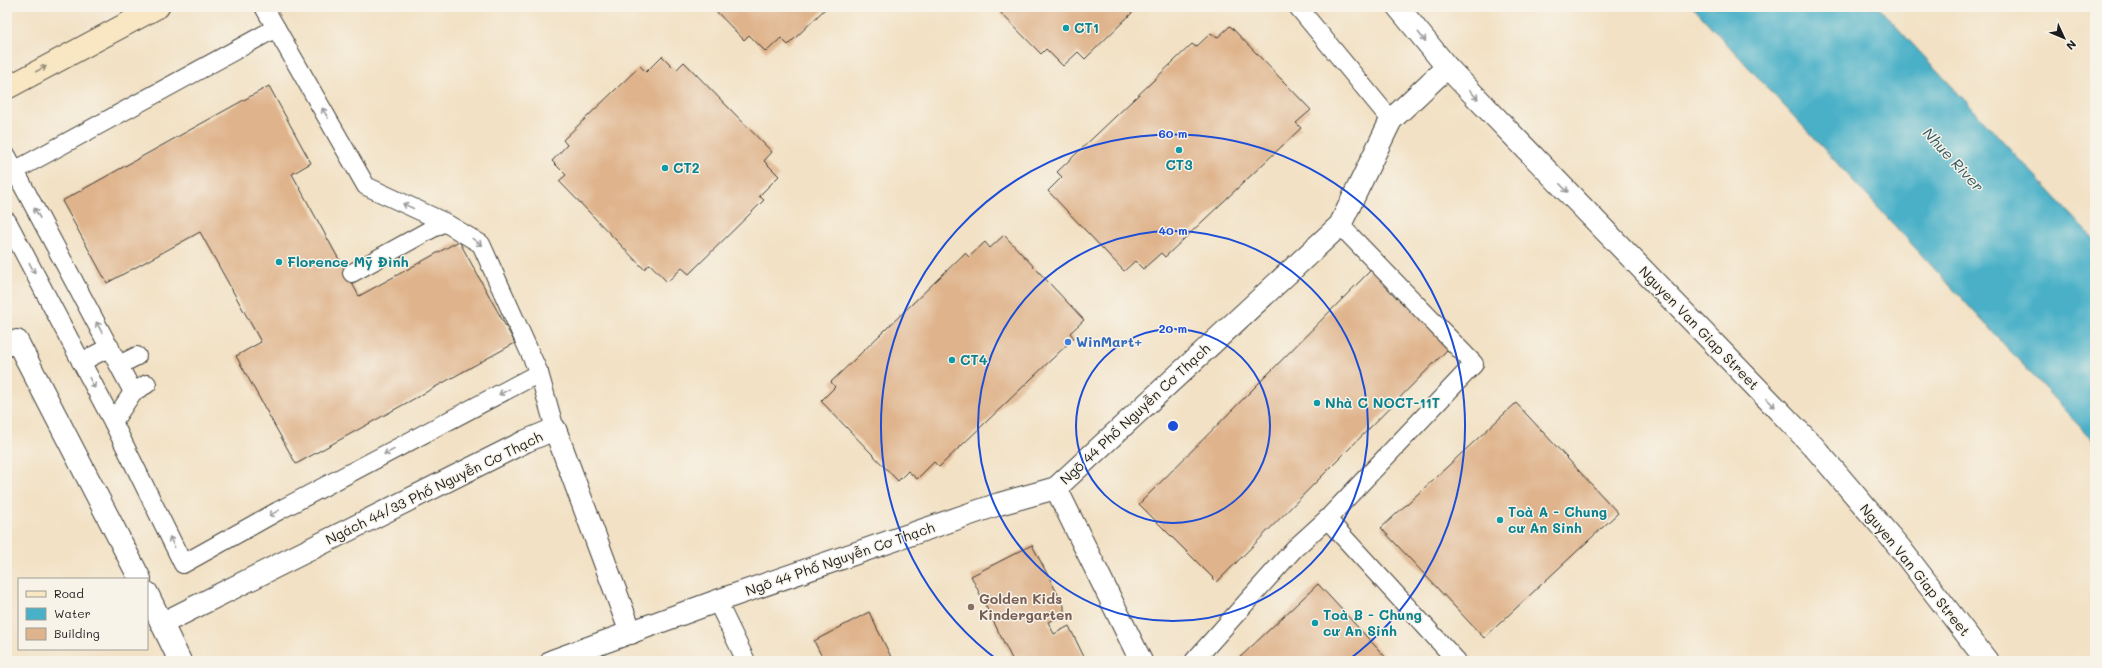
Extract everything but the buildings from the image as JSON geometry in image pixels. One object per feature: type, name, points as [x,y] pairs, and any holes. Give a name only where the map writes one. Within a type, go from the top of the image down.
[{"type":"main road","points":[[7,88],[158,7]]},
{"type":"street","name":"Nguyen Van Giap Street","points":[[1398,7],[1447,67],[1814,447],[1900,548],[1987,661]]},
{"type":"street","name":"Ngõ 44 Phố Nguyễn Cơ Thạch","points":[[552,661],[717,601],[999,504],[1056,488],[1340,225],[1391,120],[1447,67]]},
{"type":"street","points":[[7,345],[17,341],[139,578]]},
{"type":"street","name":"Ngách 44/33 Phố Nguyễn Cơ Thạch","points":[[163,623],[526,441],[555,429],[631,633]]},
{"type":"street","points":[[1056,488],[1141,661]]},
{"type":"street","points":[[148,595],[163,623],[180,661]]},
{"type":"lane","points":[[264,7],[366,186],[444,222],[481,244],[539,373],[555,429]]},
{"type":"lane","points":[[1298,7],[1391,120]]},
{"type":"lane","points":[[113,422],[140,388],[119,365],[10,168],[276,28]]},
{"type":"lane","points":[[7,221],[113,422],[183,564],[278,511],[539,373]]},
{"type":"lane","points":[[352,273],[444,222]]},
{"type":"lane","points":[[1194,661],[1294,549],[1327,519],[1474,364],[1340,225]]},
{"type":"lane","points":[[81,362],[110,347]]},
{"type":"lane","points":[[119,365],[137,356]]},
{"type":"lane","points":[[1327,519],[1457,661]]},
{"type":"lane","points":[[717,601],[746,661]]},
{"type":"water","name":"Nhue River","points":[[1693,7],[1878,7],[2095,240],[2095,443]]},
{"type":"place","name":"CT1","points":[[1066,28]]},
{"type":"place","name":"CT3","points":[[1179,150]]},
{"type":"place","name":"CT2","points":[[665,168]]},
{"type":"place","name":"Florence Mỹ Đình","points":[[279,262]]},
{"type":"place","name":"WinMart+","points":[[1068,342]]},
{"type":"place","name":"CT4","points":[[952,360]]},
{"type":"place","name":"Nhà C NOCT-11T","points":[[1317,403]]},
{"type":"place","name":"Toà A - Chung cư An Sinh","points":[[1500,520]]},
{"type":"place","name":"Golden Kids Kindergarten","points":[[971,607]]},
{"type":"place","name":"Toà B - Chung cư An Sinh","points":[[1315,623]]}]
